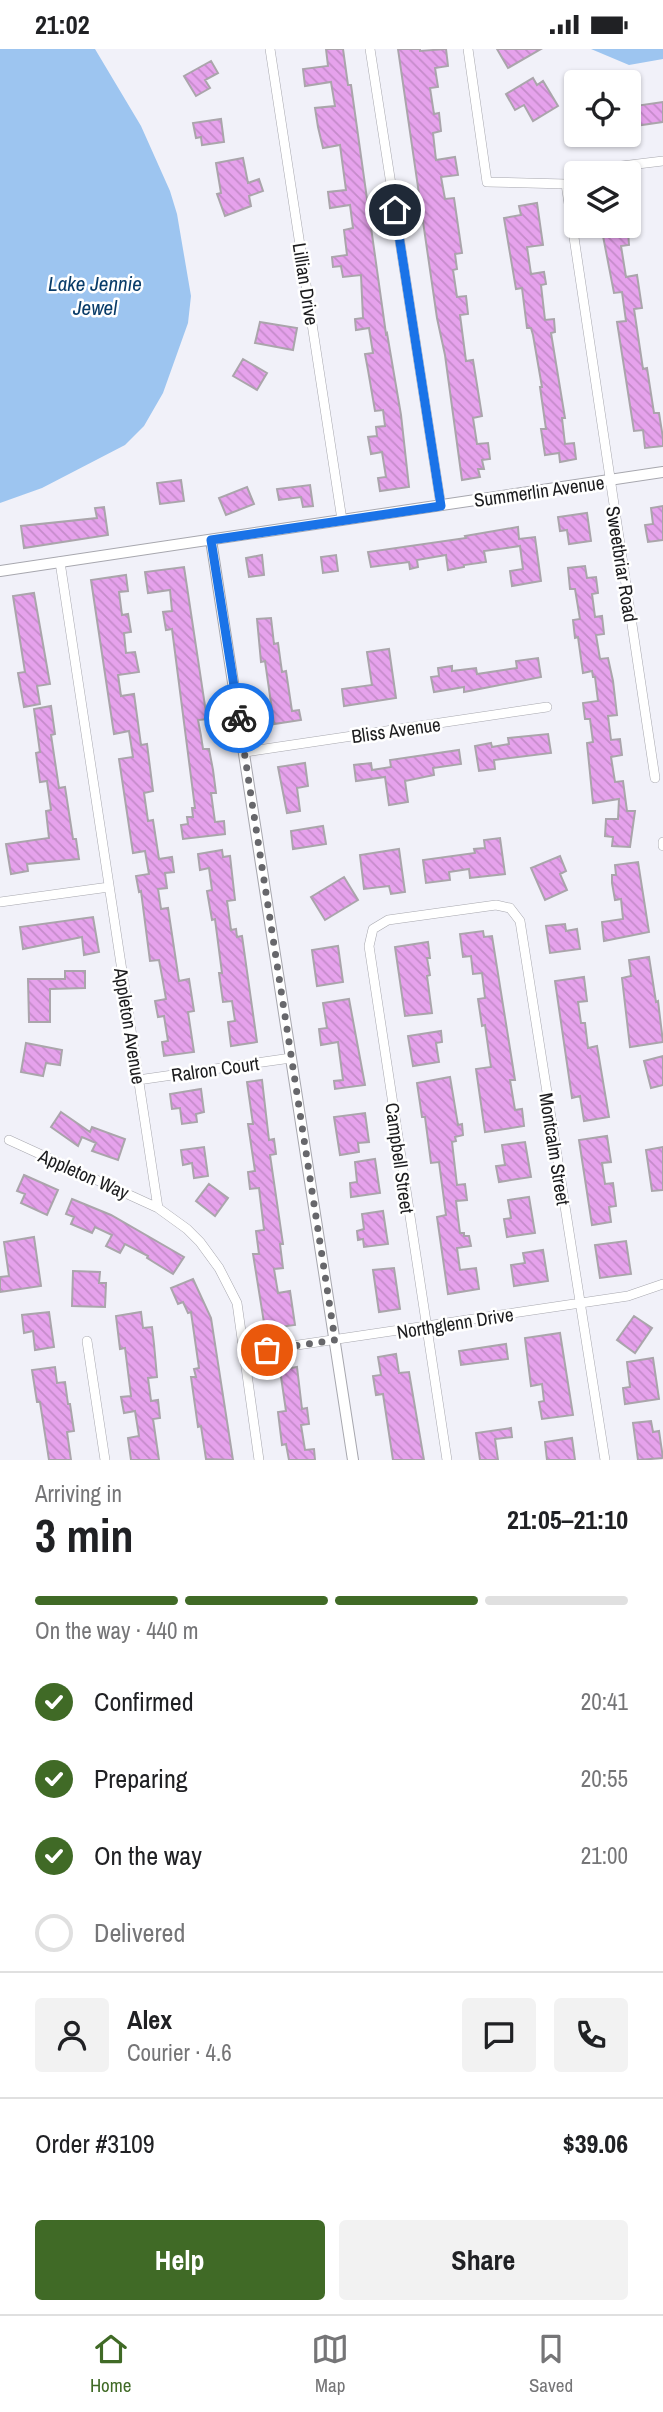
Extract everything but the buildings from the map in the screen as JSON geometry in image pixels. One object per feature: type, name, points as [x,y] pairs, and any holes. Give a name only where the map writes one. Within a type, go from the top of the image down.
[{"type":"street","name":"Lillian Drive","points":[[270,49],[342,520]]},
{"type":"street","points":[[370,49],[441,506]]},
{"type":"street","points":[[468,49],[487,182],[564,184]]},
{"type":"street","points":[[641,164],[663,161]]},
{"type":"street","name":"Sweetbriar Road","points":[[574,238],[655,778]]},
{"type":"street","name":"Summerlin Avenue","points":[[0,571],[663,472]]},
{"type":"street","points":[[211,540],[352,1460]]},
{"type":"street","name":"Appleton Avenue","points":[[60,562],[158,1208]]},
{"type":"street","name":"Bliss Avenue","points":[[244,752],[547,707]]},
{"type":"street","points":[[0,902],[109,887]]},
{"type":"street","name":"Montcalm Street","points":[[443,913],[496,905],[510,908],[520,921],[605,1460]]},
{"type":"street","name":"Campbell Street","points":[[443,913],[388,920],[373,929],[369,946],[447,1460]]},
{"type":"street","name":"Ralron Court","points":[[138,1080],[291,1058]]},
{"type":"street","name":"Appleton Way","points":[[9,1140],[158,1208]]},
{"type":"street","points":[[158,1208],[200,1242],[219,1268],[237,1303],[260,1460]]},
{"type":"street","name":"Northglenn Drive","points":[[244,1353],[628,1297],[663,1284]]},
{"type":"street","points":[[86,1341],[105,1460]]},
{"type":"water","name":"Lake Jennie Jewel","points":[[0,49],[95,49],[141,126],[170,191],[177,214],[191,296],[188,323],[163,393],[144,426],[125,445],[42,488],[0,503]]},
{"type":"water","points":[[591,49],[663,49],[663,59],[629,65]]},
{"type":"way so far","points":[[239,718],[335,1340],[267,1350]]},
{"type":"route","points":[[239,718],[211,540],[441,506],[395,210]]}]
